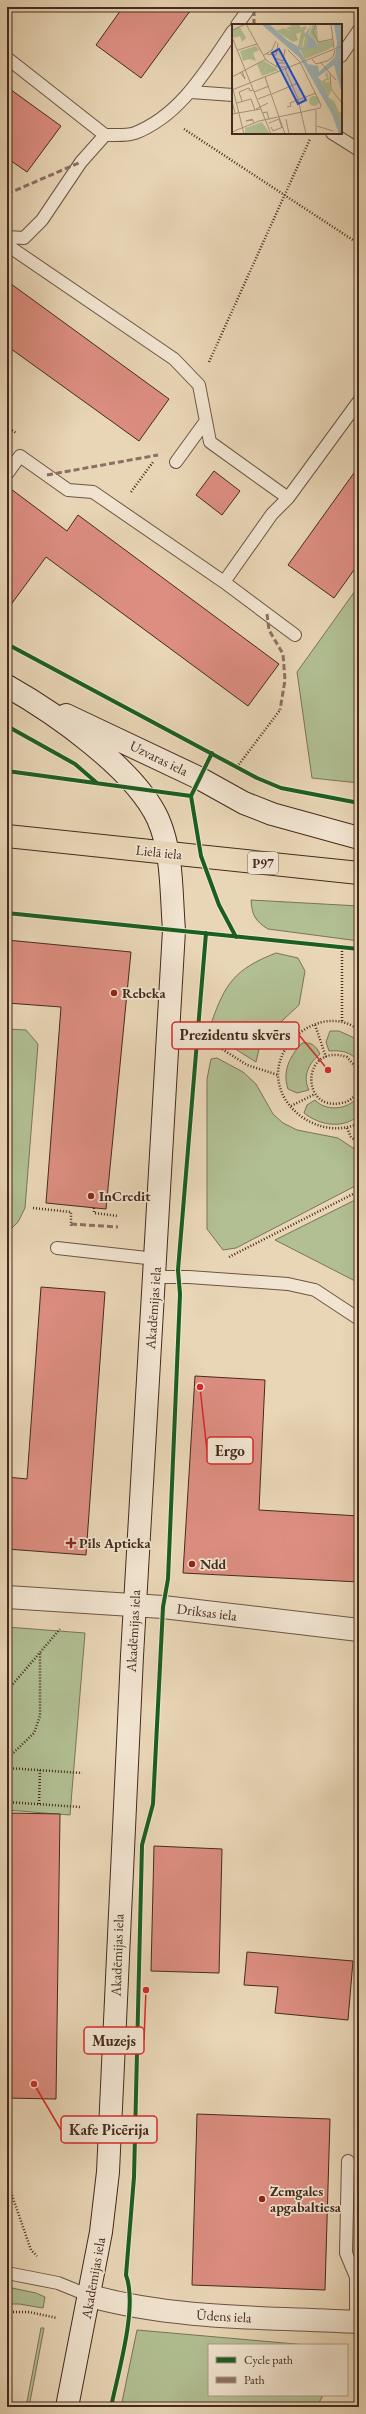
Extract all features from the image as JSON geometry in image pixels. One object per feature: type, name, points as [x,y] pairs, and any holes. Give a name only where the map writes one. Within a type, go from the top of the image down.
[{"type":"main road","name":"Uzvaras iela","points":[[7,686],[28,698],[82,737],[137,788],[158,819],[167,853]]},
{"type":"main road","name":"Uzvaras iela","points":[[28,698],[102,730],[244,803],[272,814],[359,838]]},
{"type":"main road","name":"Lielā iela","points":[[7,836],[359,873]]},
{"type":"main road","name":"Akadēmijas iela","points":[[67,2407],[102,2232],[108,2172],[134,1605],[156,1268],[174,949],[167,853]]},
{"type":"main road","name":"Driksas iela","points":[[7,1597],[134,1605],[359,1630]]},
{"type":"main road","name":"Ūdens iela","points":[[90,2296],[129,2307],[196,2315],[357,2322]]},
{"type":"lane","points":[[238,24],[250,7]]},
{"type":"lane","points":[[342,55],[359,30]]},
{"type":"lane","points":[[7,58],[105,135],[134,134],[166,116],[191,92],[232,32]]},
{"type":"lane","points":[[191,92],[232,95]]},
{"type":"lane","points":[[334,134],[359,150]]},
{"type":"lane","points":[[7,237],[24,238],[42,220],[81,162],[105,135]]},
{"type":"lane","points":[[7,245],[174,359],[198,385],[210,442],[288,498]]},
{"type":"lane","points":[[224,582],[272,514],[288,498],[359,401]]},
{"type":"lane","points":[[176,462],[205,422]]},
{"type":"lane","points":[[7,474],[20,456],[68,490],[93,492],[119,508],[295,634]]},
{"type":"lane","points":[[57,1248],[156,1268],[189,1277],[288,1284],[315,1290],[359,1319]]},
{"type":"lane","points":[[348,2161],[346,2253],[356,2277],[357,2322]]},
{"type":"lane","points":[[7,2273],[58,2283],[90,2296]]},
{"type":"path","points":[[166,116],[359,244]]},
{"type":"path","points":[[198,385],[313,134]]},
{"type":"path","points":[[119,508],[158,455],[176,462]]},
{"type":"path","points":[[237,767],[280,710]]},
{"type":"path","points":[[231,763],[244,770]]},
{"type":"path","points":[[336,946],[348,948]]},
{"type":"path","points":[[342,947],[342,1021]]},
{"type":"path","points":[[359,1029],[342,1021],[319,1022],[298,1033],[284,1050],[278,1075],[282,1092],[290,1106],[308,1122],[326,1129],[347,1128],[359,1123]]},
{"type":"path","points":[[315,1025],[326,1056]]},
{"type":"path","points":[[197,1033],[247,1065],[278,1075]]},
{"type":"path","points":[[359,1071],[347,1057],[339,1054],[326,1056],[317,1062],[312,1069],[311,1078],[315,1094],[321,1100],[336,1104],[351,1099],[359,1088]]},
{"type":"path","points":[[290,1106],[315,1094]]},
{"type":"path","points":[[356,1094],[359,1097]]},
{"type":"path","points":[[347,1128],[351,1137],[359,1143]]},
{"type":"path","points":[[189,1277],[359,1191]]},
{"type":"path","points":[[33,1208],[71,1212],[70,1250]]},
{"type":"path","points":[[94,1208],[94,1213],[118,1216]]},
{"type":"path","points":[[7,1691],[64,1624]]},
{"type":"path","points":[[7,1759],[34,1733],[40,1716],[40,1652]]},
{"type":"path","points":[[7,1768],[82,1773]]},
{"type":"path","points":[[39,1804],[40,1770]]},
{"type":"path","points":[[7,1802],[80,1807]]},
{"type":"path","points":[[7,2181],[32,2250],[42,2260]]},
{"type":"path","points":[[7,2312],[29,2312],[84,2325]]},
{"type":"green space","points":[[355,591],[359,592],[359,783],[312,778],[297,672]]},
{"type":"green space","points":[[251,900],[359,906],[359,941],[268,929],[255,917],[252,910]]},
{"type":"green space","points":[[276,953],[298,958],[305,971],[299,1005],[268,1034],[259,1049],[256,1062],[216,1037],[211,1024],[221,998],[233,979],[251,965]]},
{"type":"green space","points":[[7,1029],[26,1030],[38,1044],[25,1208],[18,1222],[12,1228],[7,1228]]},
{"type":"green space","points":[[330,1031],[339,1031],[359,1040],[359,1062],[346,1052],[329,1051],[326,1042]]},
{"type":"green space","points":[[302,1043],[313,1045],[320,1054],[313,1061],[308,1070],[306,1080],[309,1090],[297,1093],[288,1089],[286,1076],[288,1064]]},
{"type":"green space","points":[[217,1058],[243,1072],[256,1084],[273,1114],[283,1123],[297,1130],[338,1138],[359,1152],[359,1184],[236,1248],[223,1250],[207,1229],[207,1079],[211,1059]]},
{"type":"green space","points":[[315,1100],[324,1106],[335,1108],[346,1106],[355,1100],[359,1104],[359,1115],[346,1123],[324,1123],[304,1113],[307,1105]]},
{"type":"green space","points":[[359,1198],[359,1283],[275,1240]]},
{"type":"green space","points":[[7,1627],[85,1633],[70,1815],[7,1810]]},
{"type":"green space","points":[[7,2287],[36,2293],[45,2297],[43,2308],[19,2304],[7,2304]]},
{"type":"green space","points":[[41,2328],[44,2328],[29,2407],[26,2407]]},
{"type":"green space","points":[[137,2330],[296,2344],[208,2344],[208,2396],[322,2396],[317,2407],[121,2407]]},
{"type":"building","points":[[123,7],[193,7],[141,78],[96,45]]},
{"type":"building","points":[[7,87],[61,126],[27,172],[7,158]]},
{"type":"building","points":[[7,281],[169,399],[139,441],[7,346]]},
{"type":"building","points":[[359,466],[359,563],[334,598],[288,565]]},
{"type":"building","points":[[214,471],[240,491],[222,515],[196,495]]},
{"type":"building","points":[[7,486],[67,531],[78,515],[279,664],[248,706],[46,557],[7,610]]},
{"type":"building","points":[[7,940],[131,952],[106,1209],[46,1203],[61,1007],[7,1003]]},
{"type":"building","points":[[41,1287],[105,1292],[86,1555],[7,1549],[7,1477],[27,1479]]},
{"type":"building","points":[[195,1376],[265,1380],[259,1510],[359,1516],[359,1582],[183,1573]]},
{"type":"building","points":[[7,1813],[60,1814],[56,2099],[7,2098]]},
{"type":"building","points":[[154,1846],[222,1849],[219,1973],[151,1971]]},
{"type":"building","points":[[247,1952],[353,1961],[348,2020],[275,2013],[278,1987],[244,1985]]},
{"type":"building","points":[[197,2114],[330,2119],[325,2290],[192,2285]]},
{"type":"marked path","points":[[254,7],[254,24]]},
{"type":"marked path","points":[[7,194],[81,162]]},
{"type":"marked path","points":[[47,475],[158,455]]},
{"type":"marked path","points":[[267,614],[269,630],[283,654],[285,680],[280,710]]},
{"type":"marked path","points":[[71,1224],[118,1227]]},
{"type":"cycle path","points":[[7,644],[257,778],[281,788],[359,803]]},
{"type":"cycle path","points":[[7,726],[75,764],[97,783]]},
{"type":"cycle path","points":[[212,753],[191,796],[201,856],[219,905],[236,937]]},
{"type":"cycle path","points":[[7,771],[191,796]]},
{"type":"cycle path","points":[[7,913],[359,949]]},
{"type":"cycle path","points":[[111,2407],[126,2340],[130,2304],[126,2275],[134,2177],[142,1845],[153,1804],[163,1607],[168,1579],[180,1294],[178,1270],[206,933]]},
{"type":"place","name":"Rebeka","points":[[114,993]]},
{"type":"place","name":"Prezidentu skvērs","points":[[328,1070]]},
{"type":"place","name":"InCredit","points":[[91,1196]]},
{"type":"place","name":"Ergo","points":[[200,1387]]},
{"type":"place","name":"Pils Aptieka","points":[[71,1543]]},
{"type":"place","name":"Ndd","points":[[192,1564]]},
{"type":"place","name":"Muzejs","points":[[146,1990]]},
{"type":"place","name":"Kafe Picērija","points":[[34,2084]]},
{"type":"place","name":"Zemgales apgabaltiesa","points":[[262,2199]]}]
